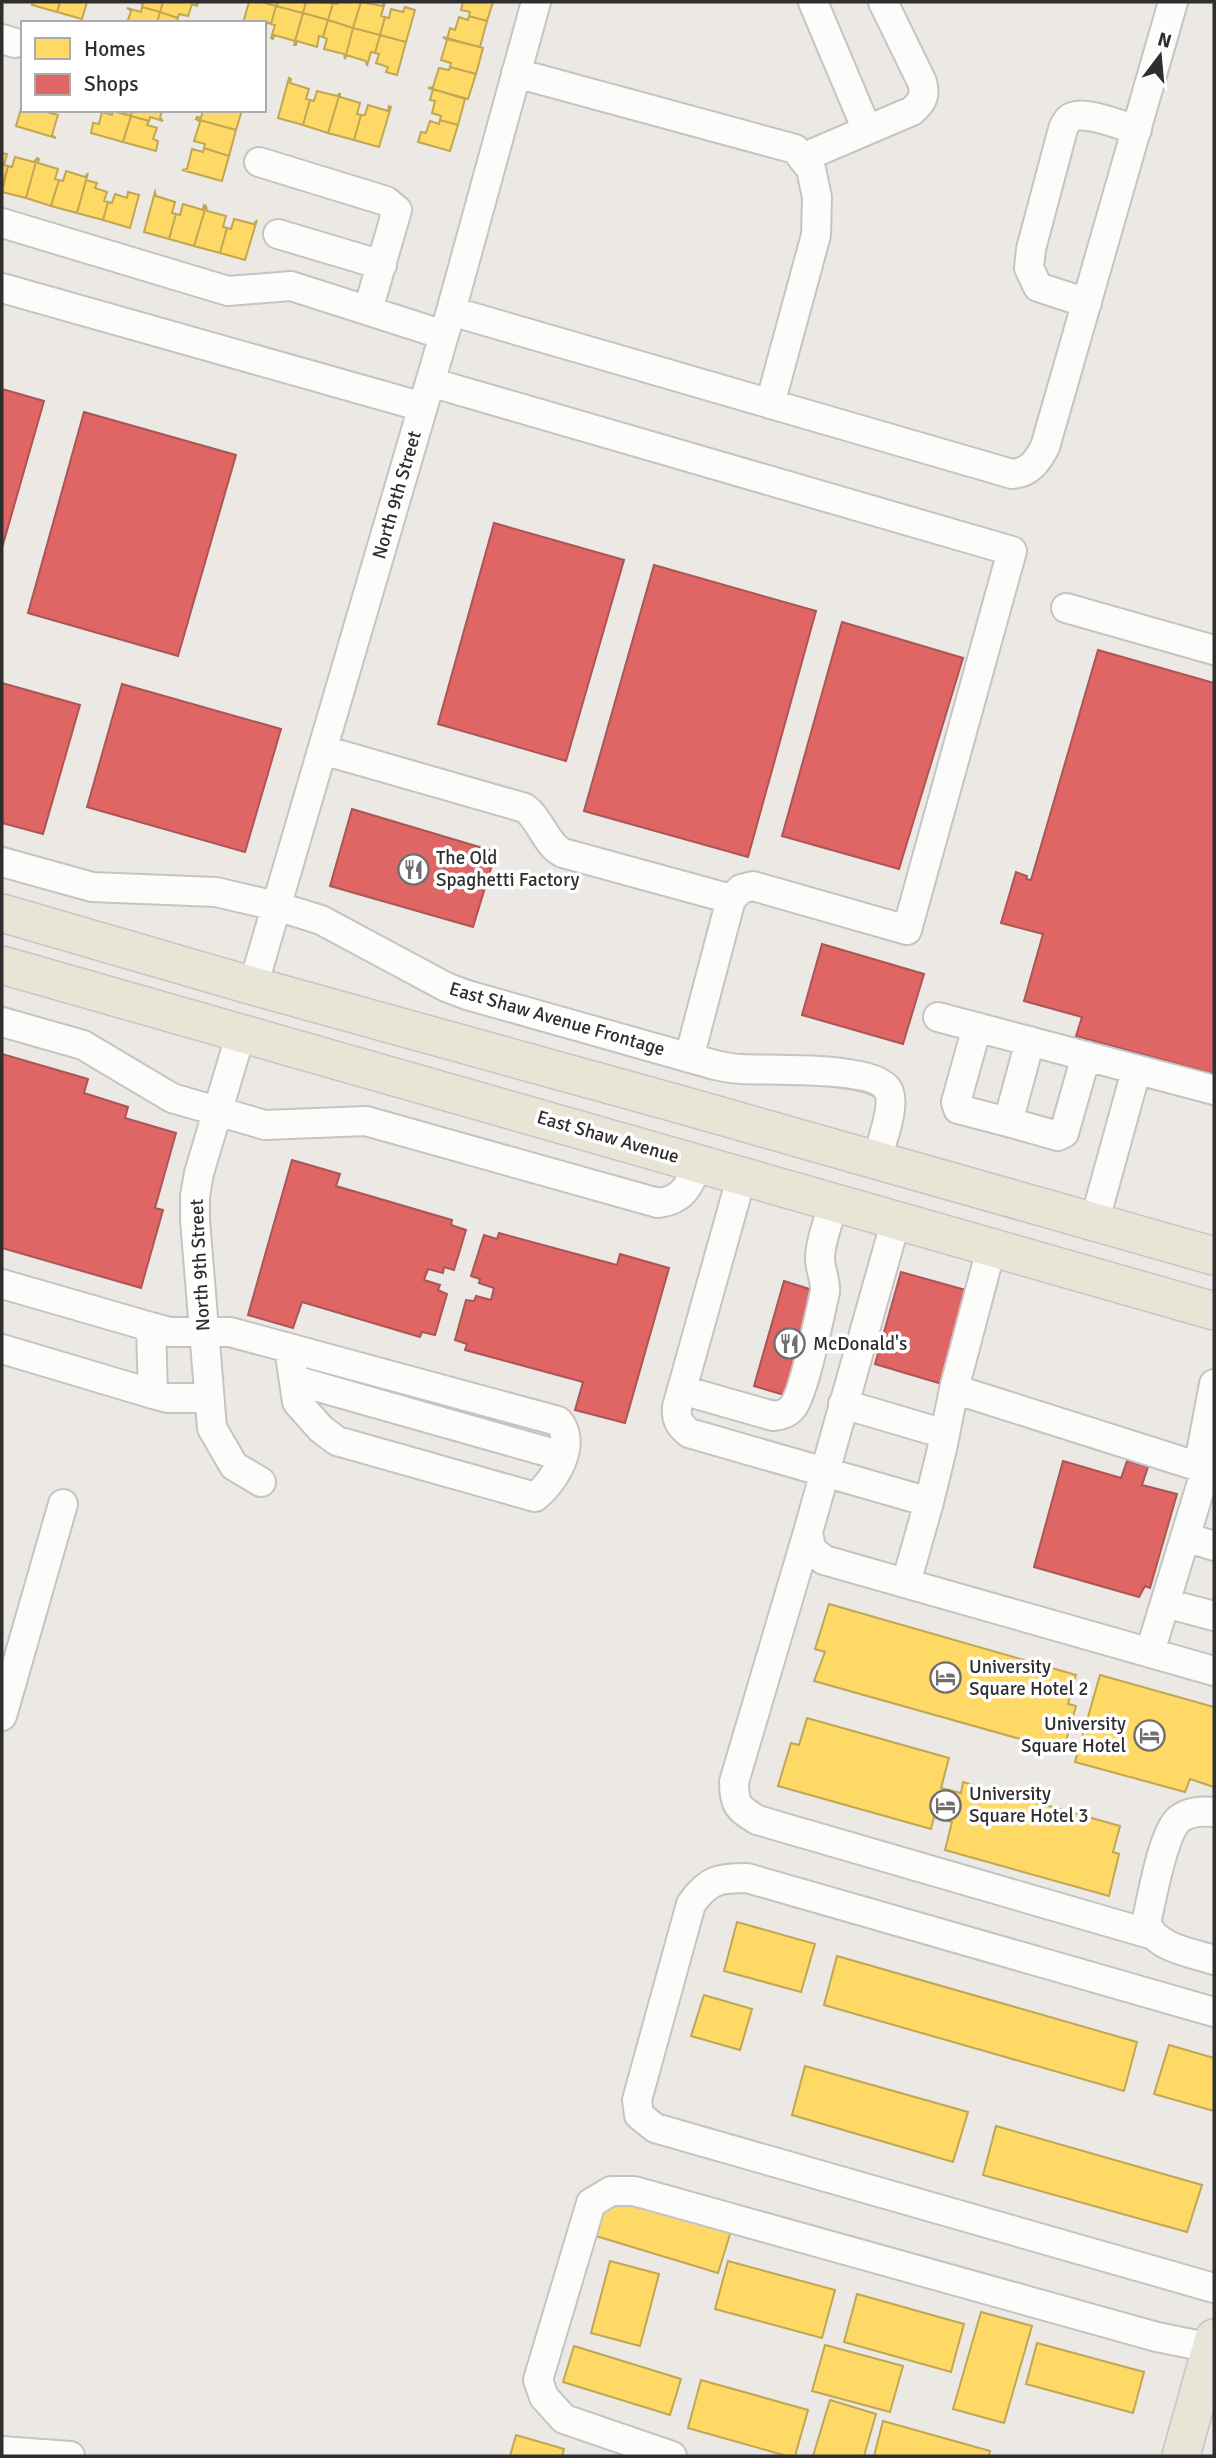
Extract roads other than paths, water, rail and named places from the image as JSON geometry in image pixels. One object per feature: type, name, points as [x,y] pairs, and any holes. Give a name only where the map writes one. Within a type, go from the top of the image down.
[{"type":"main road","points":[[2,913],[1214,1256]]},
{"type":"main road","points":[[2,940],[215,1001],[238,1001],[246,996],[253,986]]},
{"type":"main road","name":"East Shaw Avenue","points":[[2,965],[1214,1311]]},
{"type":"main road","points":[[241,1033],[252,1021],[277,1016],[571,1100],[676,1103]]},
{"type":"main road","points":[[1181,2456],[1213,2343]]},
{"type":"street","name":"North 9th Street","points":[[253,986],[448,323],[536,2]]},
{"type":"street","points":[[813,2],[867,130]]},
{"type":"street","points":[[802,158],[912,111],[921,103],[925,93],[883,2]]},
{"type":"street","points":[[2,223],[228,291],[291,286],[368,310],[448,323],[770,404],[1012,474],[1020,473],[1037,462],[1045,447],[1173,2]]},
{"type":"street","points":[[516,73],[795,149],[811,169],[817,197],[816,235],[770,404]]},
{"type":"street","points":[[1087,303],[1038,287],[1029,268],[1031,250],[1063,128],[1069,119],[1077,114],[1137,130]]},
{"type":"street","points":[[258,162],[386,201],[397,210],[368,310]]},
{"type":"street","points":[[278,234],[382,265]]},
{"type":"street","points":[[2,288],[427,395],[1012,551],[907,930],[753,886],[741,889],[731,899],[689,1058]]},
{"type":"street","points":[[1066,608],[1214,650]]},
{"type":"street","points":[[323,750],[525,808],[536,818],[552,844],[563,853],[731,899]]},
{"type":"street","name":"East Shaw Avenue Frontage","points":[[2,862],[92,887],[216,892],[276,906],[321,920],[446,987],[467,995],[689,1058],[740,1069],[840,1072],[878,1081],[889,1092],[890,1100],[889,1114],[876,1161]]},
{"type":"street","points":[[938,1017],[1214,1090]]},
{"type":"street","points":[[2,1022],[83,1045],[172,1098],[265,1125],[366,1121],[658,1203],[678,1198],[687,1189],[699,1163]]},
{"type":"street","points":[[978,1027],[956,1102],[958,1108],[1058,1136],[1064,1133],[1086,1056]]},
{"type":"street","name":"North 9th Street","points":[[241,1033],[199,1173],[195,1196],[212,1428],[233,1466],[261,1482]]},
{"type":"street","points":[[1008,1122],[1030,1041]]},
{"type":"street","points":[[1094,1223],[1136,1071]]},
{"type":"street","points":[[742,1175],[682,1390],[676,1417],[680,1426],[689,1433],[929,1502]]},
{"type":"street","points":[[682,1390],[773,1416],[783,1415],[794,1406],[825,1292],[825,1279],[819,1262],[820,1252],[834,1203]]},
{"type":"street","points":[[896,1220],[734,1782],[734,1799],[741,1809],[757,1819],[1150,1934],[1164,1944],[1214,1959]]},
{"type":"street","points":[[906,1583],[992,1249]]},
{"type":"street","points":[[2,1284],[170,1332],[230,1332],[289,1348],[558,1421],[565,1429],[567,1444],[553,1478],[535,1497],[337,1441],[321,1429],[297,1402],[289,1348]]},
{"type":"street","points":[[151,1327],[153,1394]]},
{"type":"street","points":[[2,1349],[168,1398],[209,1398]]},
{"type":"street","points":[[294,1380],[562,1457]]},
{"type":"street","points":[[1210,1466],[1200,1458],[1214,1384]]},
{"type":"street","points":[[954,1389],[1210,1466]]},
{"type":"street","points":[[843,1404],[945,1434]]},
{"type":"street","points":[[1150,1652],[1210,1466]]},
{"type":"street","points":[[2,1716],[8,1669],[63,1504]]},
{"type":"street","points":[[808,1532],[811,1549],[824,1560],[1214,1671]]},
{"type":"street","points":[[1185,1537],[1214,1546]]},
{"type":"street","points":[[1165,1603],[1214,1616]]},
{"type":"street","points":[[1150,1934],[1146,1923],[1169,1831],[1180,1818],[1198,1811],[1214,1812]]},
{"type":"street","points":[[1214,2012],[747,1878],[721,1878],[701,1888],[691,1904],[637,2100],[639,2115],[655,2128],[1214,2288]]},
{"type":"street","points":[[672,2456],[564,2418],[544,2397],[538,2380],[591,2203],[611,2191],[634,2191],[1157,2337],[1213,2343]]},
{"type":"street","points":[[2,2451],[71,2456]]},
{"type":"place","name":"The Old Spaghetti Factory","points":[[413,869]]},
{"type":"place","name":"McDonald's","points":[[790,1344]]},
{"type":"place","name":"University Square Hotel 2","points":[[946,1678]]},
{"type":"place","name":"University Square Hotel","points":[[1149,1735]]},
{"type":"place","name":"University Square Hotel 3","points":[[946,1805]]}]
